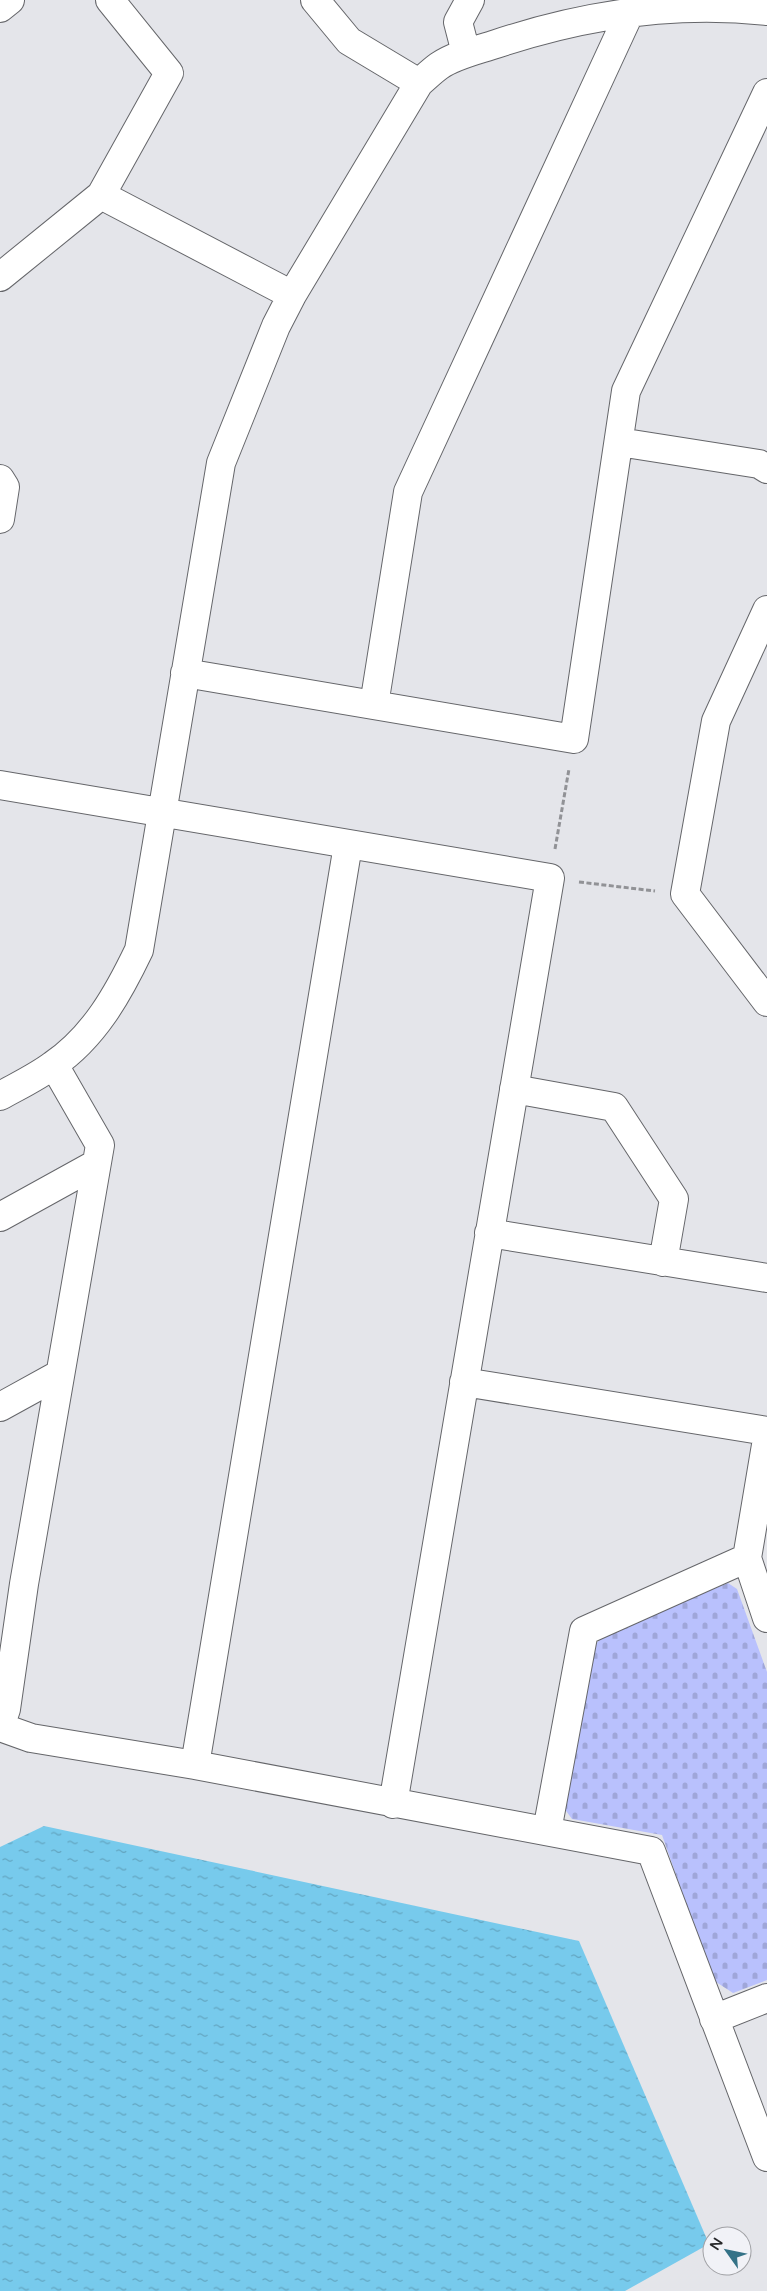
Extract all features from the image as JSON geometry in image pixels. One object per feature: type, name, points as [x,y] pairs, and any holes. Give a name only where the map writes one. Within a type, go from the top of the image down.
[{"type":"street","points":[[0,8],[10,0]]},
{"type":"street","points":[[0,278],[101,195],[169,72],[110,0]]},
{"type":"street","points":[[315,0],[349,41],[419,83]]},
{"type":"street","points":[[466,54],[458,22],[470,0]]},
{"type":"street","points":[[0,1096],[54,1065],[90,1033],[119,993],[139,950],[221,463],[276,326],[292,295],[419,83],[440,65],[466,54],[531,32],[580,20],[672,8],[767,11]]},
{"type":"street","points":[[374,705],[408,492],[630,12]]},
{"type":"street","points":[[185,673],[574,739],[626,390],[767,93]]},
{"type":"street","points":[[101,195],[292,295]]},
{"type":"street","points":[[619,442],[760,464],[767,469]]},
{"type":"street","points":[[0,480],[5,487],[0,519]]},
{"type":"street","points":[[767,610],[716,721],[685,894],[767,1002]]},
{"type":"street","points":[[0,785],[348,846],[550,878],[393,1804]]},
{"type":"street","points":[[194,1766],[348,846]]},
{"type":"street","points":[[54,1065],[100,1145],[24,1584],[6,1709],[0,1727],[31,1738],[194,1766],[651,1851],[767,2157]]},
{"type":"street","points":[[514,1089],[614,1107],[674,1199],[662,1262]]},
{"type":"street","points":[[0,1217],[96,1164]]},
{"type":"street","points":[[489,1234],[767,1278]]},
{"type":"street","points":[[0,1407],[60,1374]]},
{"type":"street","points":[[464,1382],[767,1431]]},
{"type":"street","points":[[767,1439],[747,1558],[767,1618]]},
{"type":"street","points":[[547,1831],[584,1630],[747,1558]]},
{"type":"street","points":[[0,1597],[24,1584]]},
{"type":"street","points":[[714,2018],[767,1998]]},
{"type":"path","points":[[574,739],[550,878],[685,894]]},
{"type":"green space","points":[[728,1583],[737,1589],[767,1672],[767,1980],[733,1993],[713,1980],[662,1835],[572,1819],[564,1808],[590,1650],[605,1634]]},
{"type":"water","points":[[44,1826],[579,1941],[702,2228],[702,2248],[625,2291],[0,2291],[0,1847]]}]
